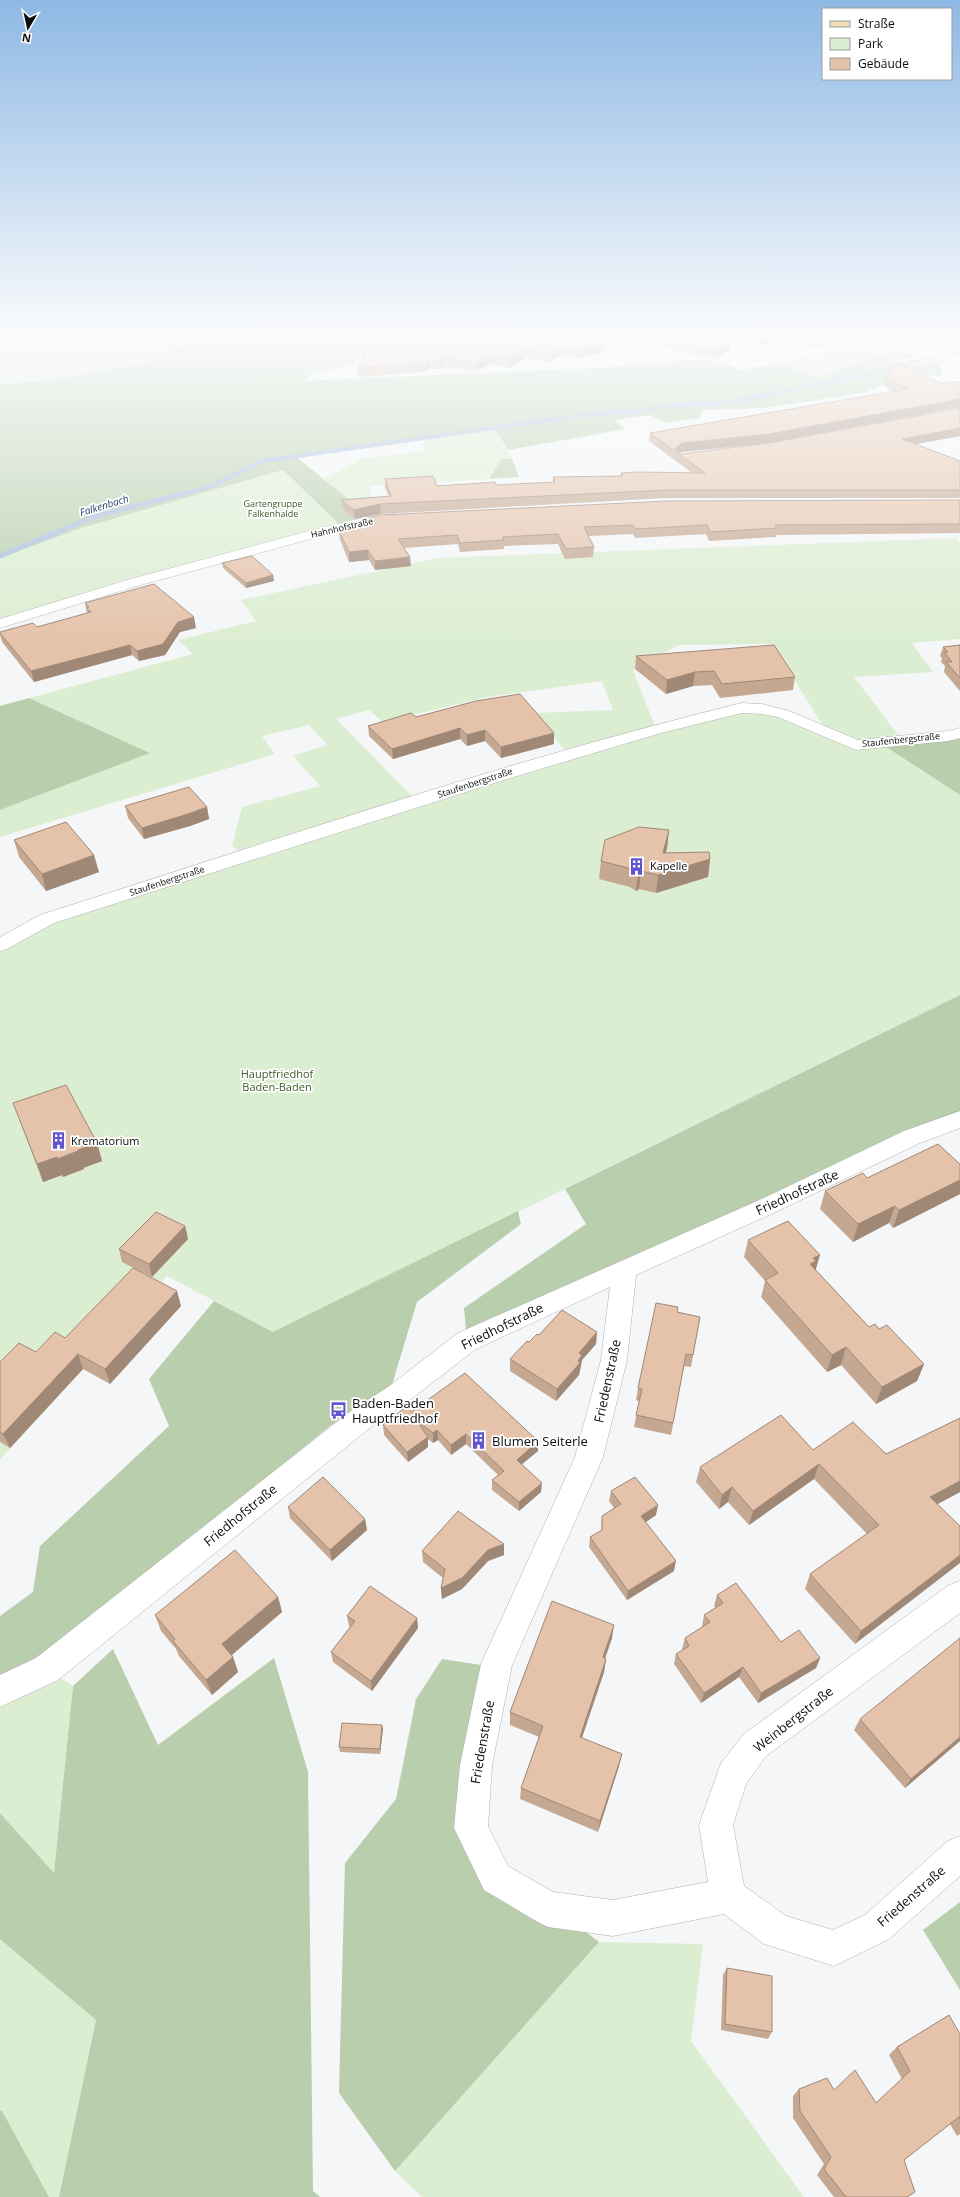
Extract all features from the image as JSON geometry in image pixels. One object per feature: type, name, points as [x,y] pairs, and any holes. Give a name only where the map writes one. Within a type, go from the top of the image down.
[{"type":"street","name":"Hahnhofstraße","points":[[0,624],[80,598],[198,564],[342,527],[381,519],[404,517]]},
{"type":"street","name":"Staufenbergstraße","points":[[0,945],[47,919],[501,774],[656,729],[742,708],[762,709],[783,714],[856,745],[948,736],[960,732]]},
{"type":"street","name":"Friedhofstraße","points":[[0,1691],[47,1669],[361,1419],[397,1395],[467,1341],[624,1269],[772,1204],[912,1137],[960,1119]]},
{"type":"street","name":"Friedenstraße","points":[[624,1269],[614,1360],[589,1457],[497,1664],[476,1765],[471,1828],[496,1878],[548,1909],[613,1918],[728,1896],[777,1931],[834,1948],[877,1926],[960,1853]]},
{"type":"street","name":"Weinbergstraße","points":[[728,1896],[716,1825],[733,1775],[755,1745],[960,1594]]},
{"type":"green space","points":[[0,437],[428,437],[295,456],[352,502],[371,509],[342,527],[283,470],[81,528],[0,558]]},
{"type":"green space","points":[[423,437],[499,437],[512,459],[501,459],[489,479],[370,486],[370,501],[352,502],[324,479],[364,458],[426,451]]},
{"type":"green space","points":[[499,437],[583,437],[508,450]]},
{"type":"green space","points":[[501,459],[512,459],[519,477],[489,479]]},
{"type":"green space","name":"Gartengruppe Falkenhalde","points":[[283,470],[342,527],[0,624],[0,558],[81,528]]},
{"type":"green space","name":"Hauptfriedhof Baden-Baden","points":[[956,538],[960,544],[960,639],[912,643],[933,672],[854,677],[902,740],[880,743],[960,795],[960,995],[273,1332],[167,1276],[0,1460],[0,945],[47,919],[569,755],[533,713],[613,710],[602,681],[488,697],[383,722],[369,710],[336,719],[413,797],[240,851],[232,846],[242,807],[320,786],[293,756],[327,745],[309,725],[262,736],[275,754],[0,837],[0,810],[150,753],[29,698],[193,654],[178,640],[256,621],[241,600],[438,558]],"holes":[[[772,644],[826,731],[762,709],[656,729],[633,670],[679,645]]]},
{"type":"green space","points":[[29,698],[150,753],[0,810],[0,706]]},
{"type":"green space","points":[[960,733],[960,795],[880,743]]},
{"type":"green space","points":[[960,995],[960,1119],[467,1341],[464,1308],[586,1224],[565,1189]]},
{"type":"green space","points":[[518,1211],[521,1224],[417,1302],[391,1388],[330,1426],[36,1667],[0,1682],[0,1616],[33,1592],[40,1546],[169,1426],[149,1379],[214,1301],[273,1332]]},
{"type":"green space","points":[[113,1649],[158,1745],[274,1658],[308,1772],[313,2191],[320,2197],[59,2197],[96,2020],[0,1939],[0,1813],[54,1873],[73,1686]]},
{"type":"green space","points":[[442,1659],[488,1666],[459,1835],[599,1942],[395,2171],[339,2093],[345,1863],[396,1799],[416,1699]]},
{"type":"green space","points":[[47,1669],[73,1686],[54,1873],[0,1813],[0,1691]]},
{"type":"green space","points":[[960,1902],[960,1990],[923,1930]]},
{"type":"green space","points":[[0,1939],[96,2020],[59,2197],[0,2197]]},
{"type":"green space","points":[[599,1942],[703,1944],[691,2041],[804,2197],[422,2197],[395,2171]]},
{"type":"green space","points":[[0,2111],[2,2111],[49,2197],[0,2197]]},
{"type":"building","points":[[655,437],[745,437],[682,443],[674,449],[682,454],[769,443],[804,437],[915,437],[902,439],[960,461],[960,490],[667,490],[380,504],[354,510],[341,500],[391,496],[385,479],[433,476],[437,486],[495,482],[496,485],[555,482],[553,477],[622,476],[621,473],[637,472],[705,473]]},
{"type":"building","points":[[960,500],[960,524],[775,525],[777,528],[710,532],[707,525],[636,529],[633,525],[584,527],[594,547],[566,549],[558,534],[503,537],[504,540],[460,543],[457,535],[398,539],[410,557],[375,561],[368,550],[349,552],[339,531],[346,530],[345,528],[373,525],[365,519],[381,515],[667,501]]},
{"type":"building","points":[[252,556],[273,575],[246,583],[222,563]]},
{"type":"building","points":[[154,584],[194,617],[178,622],[163,644],[137,651],[130,645],[31,671],[0,633],[33,623],[37,627],[91,612],[86,608],[89,607],[85,603]]},
{"type":"building","points":[[774,645],[795,677],[722,684],[714,671],[695,672],[667,680],[636,656]]},
{"type":"building","points":[[960,645],[960,678],[946,662],[952,662],[944,652],[948,652],[943,647]]},
{"type":"building","points":[[520,694],[554,733],[501,747],[485,730],[467,735],[460,728],[392,749],[368,726],[411,713],[416,717],[476,701]]},
{"type":"building","points":[[189,787],[207,807],[142,828],[125,806]]},
{"type":"building","points":[[66,822],[94,855],[42,874],[14,840]]},
{"type":"building","points":[[639,827],[669,830],[663,853],[709,852],[710,859],[658,875],[641,871],[638,874],[632,869],[601,861],[605,840]]},
{"type":"building","name":"Krematorium","points":[[66,1085],[97,1143],[57,1159],[57,1157],[37,1164],[13,1103]]},
{"type":"building","points":[[938,1144],[960,1164],[960,1180],[899,1210],[895,1206],[858,1224],[825,1191],[863,1173],[867,1178]]},
{"type":"building","points":[[156,1212],[185,1226],[149,1264],[119,1249]]},
{"type":"building","points":[[788,1221],[820,1255],[813,1258],[816,1261],[810,1264],[869,1327],[875,1324],[879,1329],[887,1325],[924,1364],[882,1387],[846,1347],[832,1355],[765,1280],[778,1273],[748,1240]]},
{"type":"building","points":[[133,1268],[177,1291],[105,1369],[78,1354],[3,1434],[0,1432],[0,1362],[19,1343],[36,1352],[55,1332],[65,1338]]},
{"type":"building","points":[[656,1303],[678,1307],[677,1312],[700,1317],[693,1355],[686,1354],[673,1423],[636,1415],[642,1389],[638,1388]]},
{"type":"building","points":[[562,1310],[597,1332],[579,1353],[582,1355],[578,1361],[580,1363],[557,1389],[510,1359],[527,1341],[529,1342],[537,1334],[539,1335]]},
{"type":"building","points":[[465,1373],[538,1441],[517,1460],[542,1483],[519,1502],[492,1480],[504,1471],[466,1434],[451,1445],[437,1430],[433,1433],[416,1420],[428,1437],[407,1452],[383,1425],[407,1406],[411,1412]]},
{"type":"building","points":[[781,1415],[813,1450],[853,1422],[886,1454],[960,1418],[960,1481],[930,1497],[960,1526],[960,1555],[861,1631],[810,1574],[879,1525],[819,1464],[753,1511],[732,1487],[722,1495],[700,1467]]},
{"type":"building","points":[[323,1477],[365,1519],[330,1550],[288,1507]]},
{"type":"building","points":[[635,1477],[658,1505],[641,1516],[676,1561],[628,1591],[590,1537],[602,1530],[602,1516],[621,1504],[611,1491]]},
{"type":"building","points":[[458,1511],[504,1544],[488,1550],[462,1578],[441,1588],[445,1569],[422,1551]]},
{"type":"building","points":[[235,1550],[278,1597],[222,1644],[233,1657],[206,1680],[173,1641],[175,1639],[155,1615]]},
{"type":"building","points":[[736,1583],[781,1642],[799,1630],[820,1658],[761,1693],[743,1667],[704,1693],[676,1654],[689,1646],[685,1638],[710,1622],[704,1615],[723,1603],[717,1595]]},
{"type":"building","points":[[370,1586],[417,1618],[371,1681],[331,1652],[355,1621],[347,1616]]},
{"type":"building","points":[[552,1601],[614,1625],[603,1657],[606,1659],[580,1737],[622,1754],[600,1821],[521,1788],[543,1726],[510,1712]]},
{"type":"building","points":[[960,1638],[960,1737],[911,1779],[860,1719]]},
{"type":"building","points":[[342,1723],[382,1725],[380,1749],[339,1747]]},
{"type":"building","points":[[727,1968],[772,1976],[772,2032],[725,2024]]},
{"type":"building","points":[[949,2015],[960,2034],[960,2119],[959,2117],[904,2160],[915,2192],[907,2197],[846,2197],[824,2169],[831,2157],[800,2111],[799,2089],[827,2078],[834,2090],[855,2070],[876,2103],[910,2071],[897,2047]]},
{"type":"waterway","name":"Falkenbach","points":[[186,493],[206,488],[263,461],[434,437]]},
{"type":"waterway","name":"Falkenbach","points":[[0,556],[96,516],[186,493]]},
{"type":"waterway","name":"Falkenbach","points":[[182,494],[186,493]]},
{"type":"place","name":"Kapelle","points":[[637,866]]},
{"type":"place","name":"Krematorium","points":[[58,1141]]},
{"type":"place","name":"Baden-Baden Hauptfriedhof","points":[[339,1410]]},
{"type":"place","name":"Blumen Seiterle","points":[[479,1441]]}]
